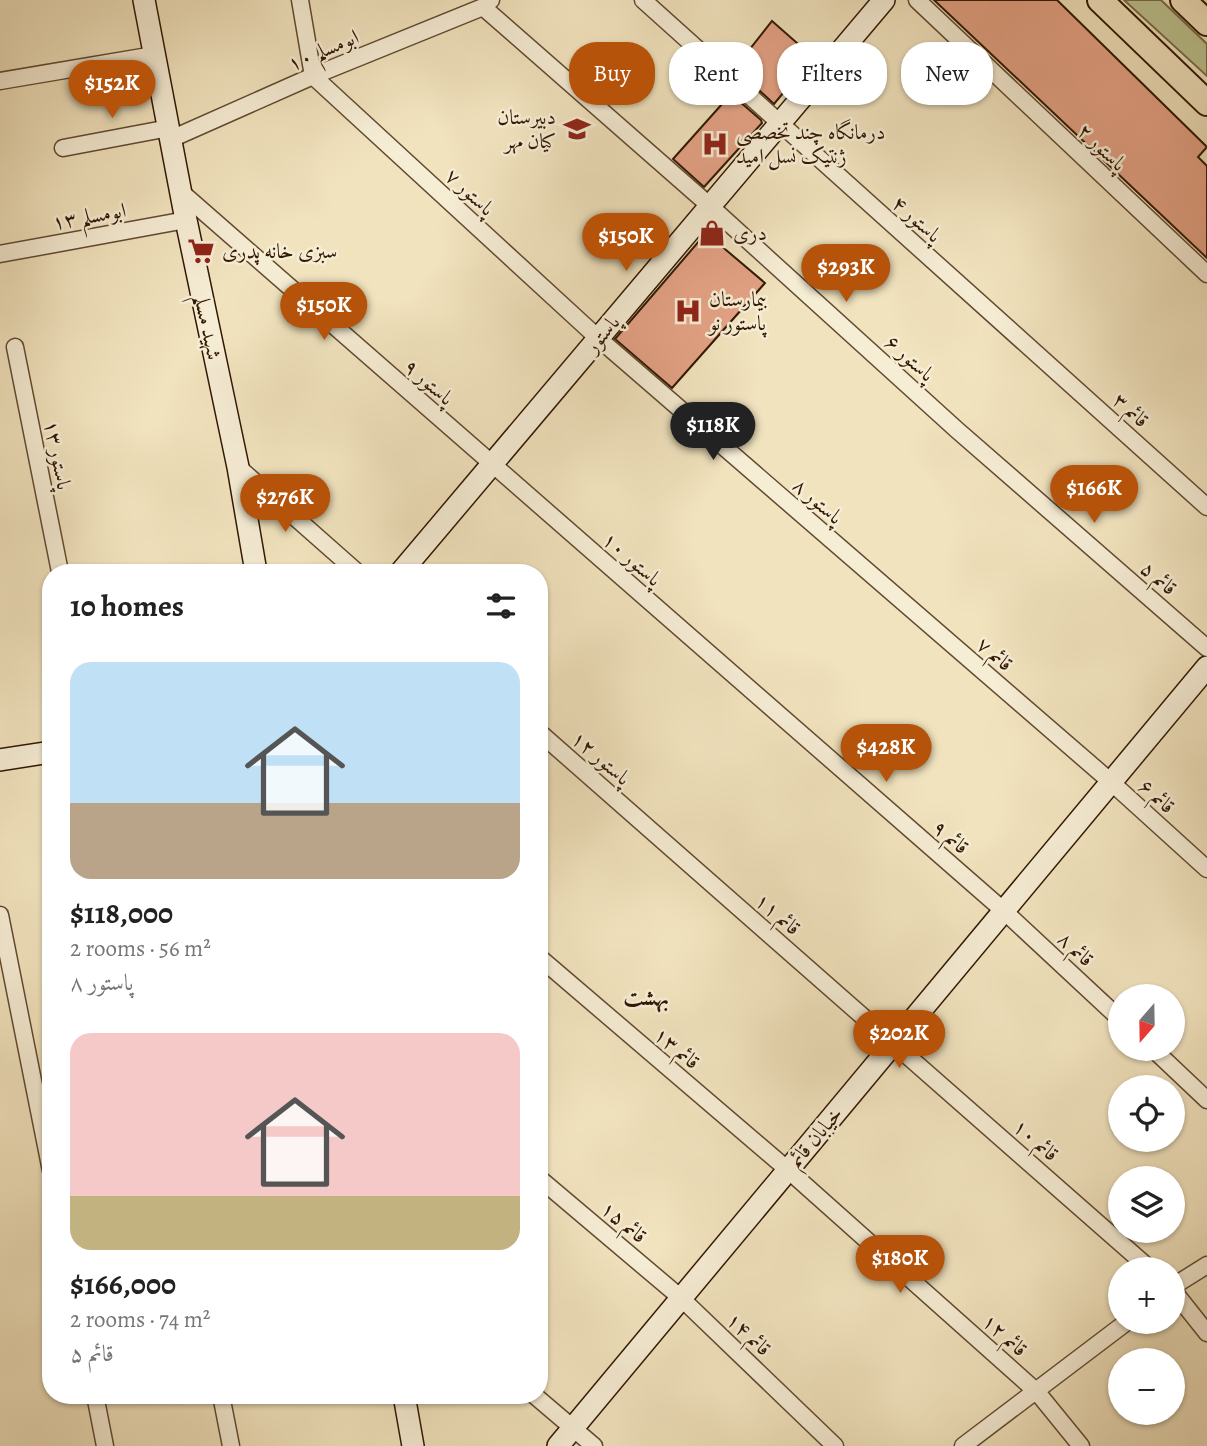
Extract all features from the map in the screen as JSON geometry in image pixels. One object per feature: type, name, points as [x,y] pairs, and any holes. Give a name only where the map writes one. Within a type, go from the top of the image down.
[{"type":"main road","points":[[1100,0],[1207,103]]},
{"type":"main road","points":[[1183,0],[1207,23]]},
{"type":"street","name":"شهید مسلم","points":[[144,0],[186,220],[238,467],[255,564]]},
{"type":"street","points":[[300,0],[313,76]]},
{"type":"street","name":"پاستور ۴","points":[[643,0],[1027,345]]},
{"type":"street","name":"پاستور","points":[[408,564],[884,0]]},
{"type":"street","name":"پاستور ۲","points":[[917,0],[1207,274]]},
{"type":"street","name":"ابومسلم ۱۰","points":[[62,148],[170,134],[487,4]]},
{"type":"street","name":"پاستور ۶","points":[[487,4],[957,430]]},
{"type":"street","points":[[0,81],[154,55]]},
{"type":"street","name":"پاستور ۷","points":[[313,76],[598,338]]},
{"type":"street","name":"پاستور ۹","points":[[181,192],[492,464]]},
{"type":"street","name":"ابومسلم ۱۳","points":[[0,254],[186,220]]},
{"type":"street","name":"پاستور ۸","points":[[598,338],[851,557]]},
{"type":"street","name":"قائم ۳","points":[[1027,345],[1207,507]]},
{"type":"street","name":"پاستور ۱۳","points":[[15,347],[58,564]]},
{"type":"street","name":"قائم ۵","points":[[957,430],[1207,648]]},
{"type":"street","name":"پاستور ۱۰","points":[[492,464],[744,685]]},
{"type":"street","points":[[238,467],[348,564]]},
{"type":"street","name":"قائم ۷","points":[[851,557],[1111,782]]},
{"type":"street","name":"خیابان قائم","points":[[558,1446],[1207,667]]},
{"type":"street","name":"قائم ۹","points":[[744,685],[1004,911]]},
{"type":"street","name":"پاستور ۱۲","points":[[548,740],[634,815]]},
{"type":"street","points":[[0,760],[42,753]]},
{"type":"street","name":"قائم ۶","points":[[1111,782],[1207,869]]},
{"type":"street","name":"قائم ۱۱","points":[[634,815],[894,1043]]},
{"type":"street","name":"قائم ۸","points":[[1004,911],[1108,1008]]},
{"type":"street","points":[[0,915],[42,1126]]},
{"type":"street","name":"قائم ۱۳","points":[[548,965],[788,1170]]},
{"type":"street","name":"قائم ۱۰","points":[[894,1043],[1136,1257]]},
{"type":"street","points":[[1166,1061],[1207,1100]]},
{"type":"street","name":"قائم ۱۲","points":[[788,1170],[1037,1392],[1081,1446]]},
{"type":"street","name":"قائم ۱۵","points":[[548,1186],[681,1298]]},
{"type":"street","points":[[1185,1279],[1207,1265]]},
{"type":"street","name":"قائم ۱۴","points":[[681,1298],[835,1446]]},
{"type":"street","points":[[1185,1305],[1207,1333]]},
{"type":"street","points":[[963,1446],[1111,1334]]},
{"type":"street","points":[[97,1404],[105,1446]]},
{"type":"street","points":[[223,1404],[231,1446]]},
{"type":"street","points":[[406,1404],[413,1446]]},
{"type":"street","points":[[545,1404],[594,1446]]},
{"type":"green space","points":[[1124,0],[1161,0],[1207,44],[1207,76]]},
{"type":"building","points":[[934,0],[1057,0],[1207,147],[1198,157],[1207,166],[1207,258],[993,56],[993,42],[978,42]]},
{"type":"building","points":[[772,21],[796,42],[777,42],[777,100],[774,104],[763,94],[763,42],[755,42]]},
{"type":"building","name":"درمانگاه چند تخصصی ژنتیک نسل امید","points":[[721,105],[744,105],[761,120],[762,123],[704,187],[673,159]]},
{"type":"building","name":"بیمارستان پاستور نو","points":[[706,233],[765,283],[672,388],[615,339]]},
{"type":"place","name":"دبیرستان کیان مهر","points":[[577,129]]},
{"type":"place","name":"درمانگاه چند تخصصی ژنتیک نسل امید","points":[[715,144]]},
{"type":"place","name":"دری","points":[[712,233]]},
{"type":"place","name":"سبزی خانه پدری","points":[[201,251]]},
{"type":"place","name":"بیمارستان پاستور نو","points":[[688,311]]},
{"type":"district","name":"بهشت","points":[[646,997]]}]
